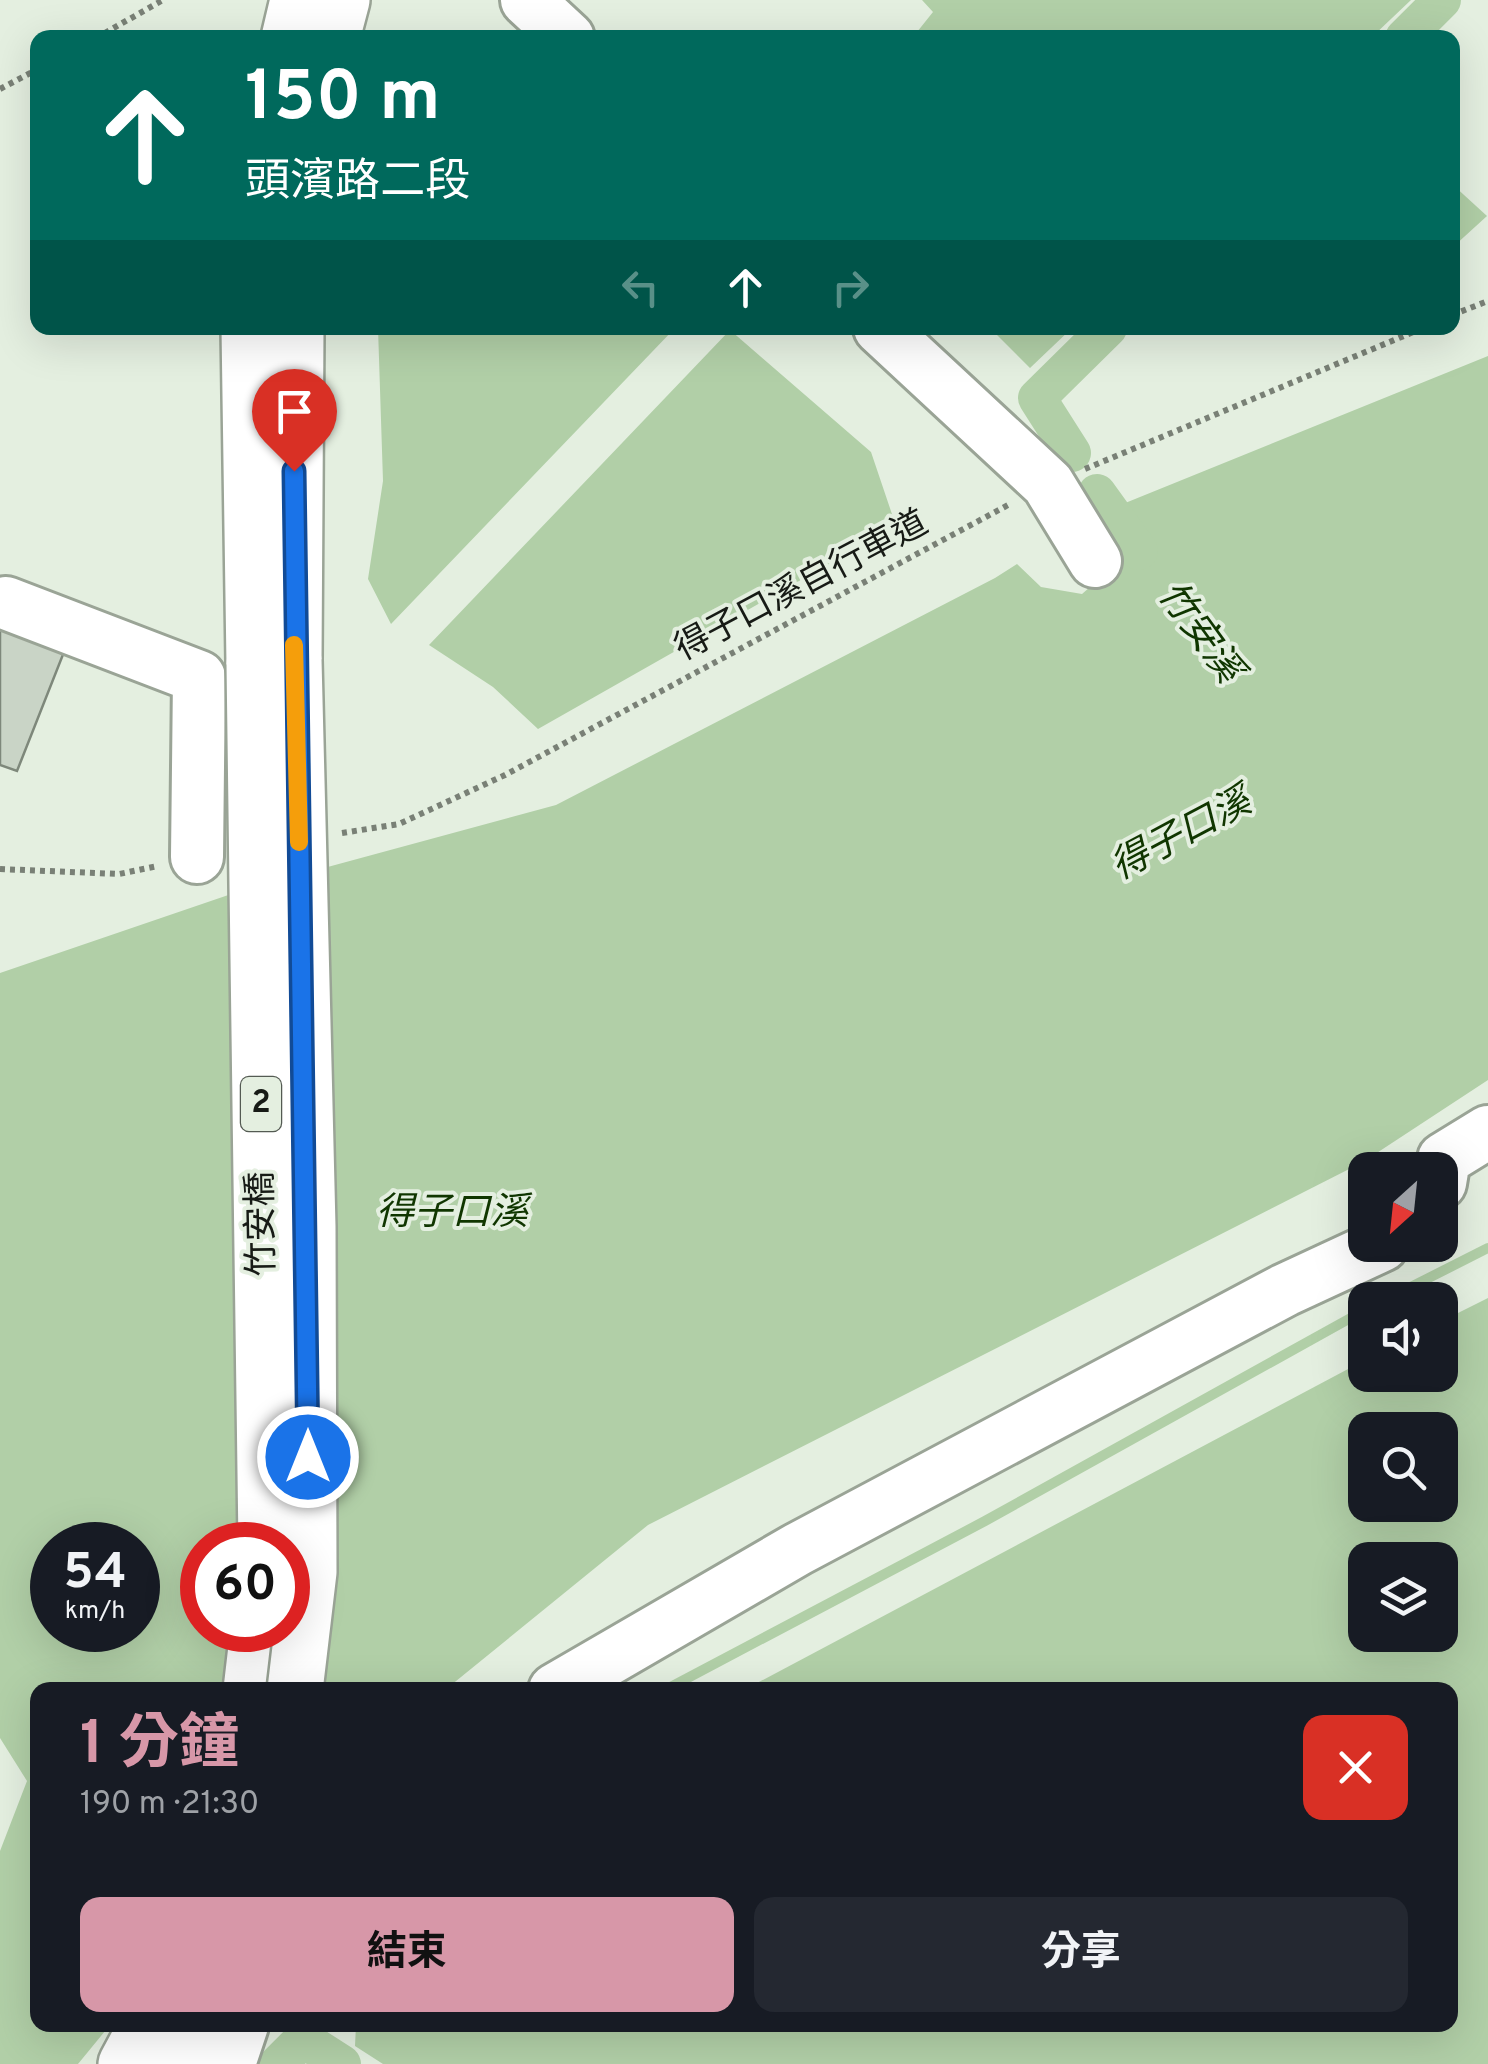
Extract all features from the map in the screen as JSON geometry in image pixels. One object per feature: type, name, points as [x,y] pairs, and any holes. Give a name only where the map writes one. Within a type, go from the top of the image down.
[{"type":"main road","points":[[291,30],[298,0]]},
{"type":"main road","points":[[334,30],[342,0]]},
{"type":"main road","name":"2","points":[[250,335],[274,662]]},
{"type":"main road","name":"2","points":[[274,662],[296,335]]},
{"type":"main road","name":"竹安橋","points":[[266,1522],[274,662]]},
{"type":"main road","name":"竹安橋","points":[[274,662],[308,1227],[309,1572],[297,1682]]},
{"type":"main road","points":[[252,1682],[255,1652]]},
{"type":"main road","points":[[126,2064],[143,2032]]},
{"type":"main road","points":[[174,2064],[189,2032]]},
{"type":"lane","points":[[528,0],[560,30]]},
{"type":"lane","points":[[888,335],[1048,484],[1094,561]]},
{"type":"lane","points":[[6,603],[199,676],[196,856]]},
{"type":"lane","points":[[1455,1152],[1488,1132]]},
{"type":"lane","points":[[569,1682],[798,1549],[1284,1290],[1348,1261]]},
{"type":"lane","points":[[228,2064],[239,2032]]},
{"type":"path","points":[[110,30],[163,0]]},
{"type":"path","points":[[0,89],[30,73]]},
{"type":"path","points":[[1460,313],[1488,301]]},
{"type":"path","name":"得子口溪自行車道","points":[[325,836],[399,824],[505,775],[1048,484],[1406,335]]},
{"type":"path","points":[[0,870],[119,874],[196,856]]},
{"type":"water","points":[[922,0],[1411,0],[1379,30],[919,30],[933,12]]},
{"type":"water","points":[[1460,191],[1487,216],[1460,241]]},
{"type":"water","points":[[378,335],[668,335],[391,624],[368,579],[383,481]]},
{"type":"water","points":[[725,335],[736,335],[871,452],[896,526],[538,729],[493,687],[429,645]]},
{"type":"water","points":[[997,335],[1065,335],[1030,368]]},
{"type":"water","name":"得子口溪","points":[[1488,356],[1488,1080],[1378,1152],[1348,1152],[1348,1170],[648,1525],[455,1682],[30,1682],[30,2032],[104,2032],[78,2064],[0,2064],[0,1851],[27,1781],[0,1738],[0,973],[243,890],[556,805],[1017,564],[1041,587],[1082,594],[1122,559],[1103,512]]},
{"type":"water","points":[[1488,1298],[1488,2064],[383,2064],[355,2046],[356,2032],[1458,2032],[1458,1682],[759,1682],[1348,1369],[1348,1392],[1458,1392],[1458,1313]]},
{"type":"building","points":[[0,627],[64,652],[17,771],[0,765]]},
{"type":"waterway","name":"竹安溪","points":[[1412,30],[1442,0]]},
{"type":"waterway","name":"竹安溪","points":[[1072,453],[1037,398],[1101,335]]},
{"type":"waterway","name":"竹安溪","points":[[1097,493],[1139,551]]},
{"type":"waterway","points":[[1421,1282],[1488,1248]]},
{"type":"waterway","points":[[680,1682],[985,1521],[1348,1319]]},
{"type":"waterway","points":[[303,2039],[308,2032]]},
{"type":"waterway","points":[[278,2064],[303,2039],[342,2064]]},
{"type":"slow traffic","points":[[294,645],[299,842]]},
{"type":"route","points":[[294,471],[294,660],[308,1227],[308,1457]]}]
